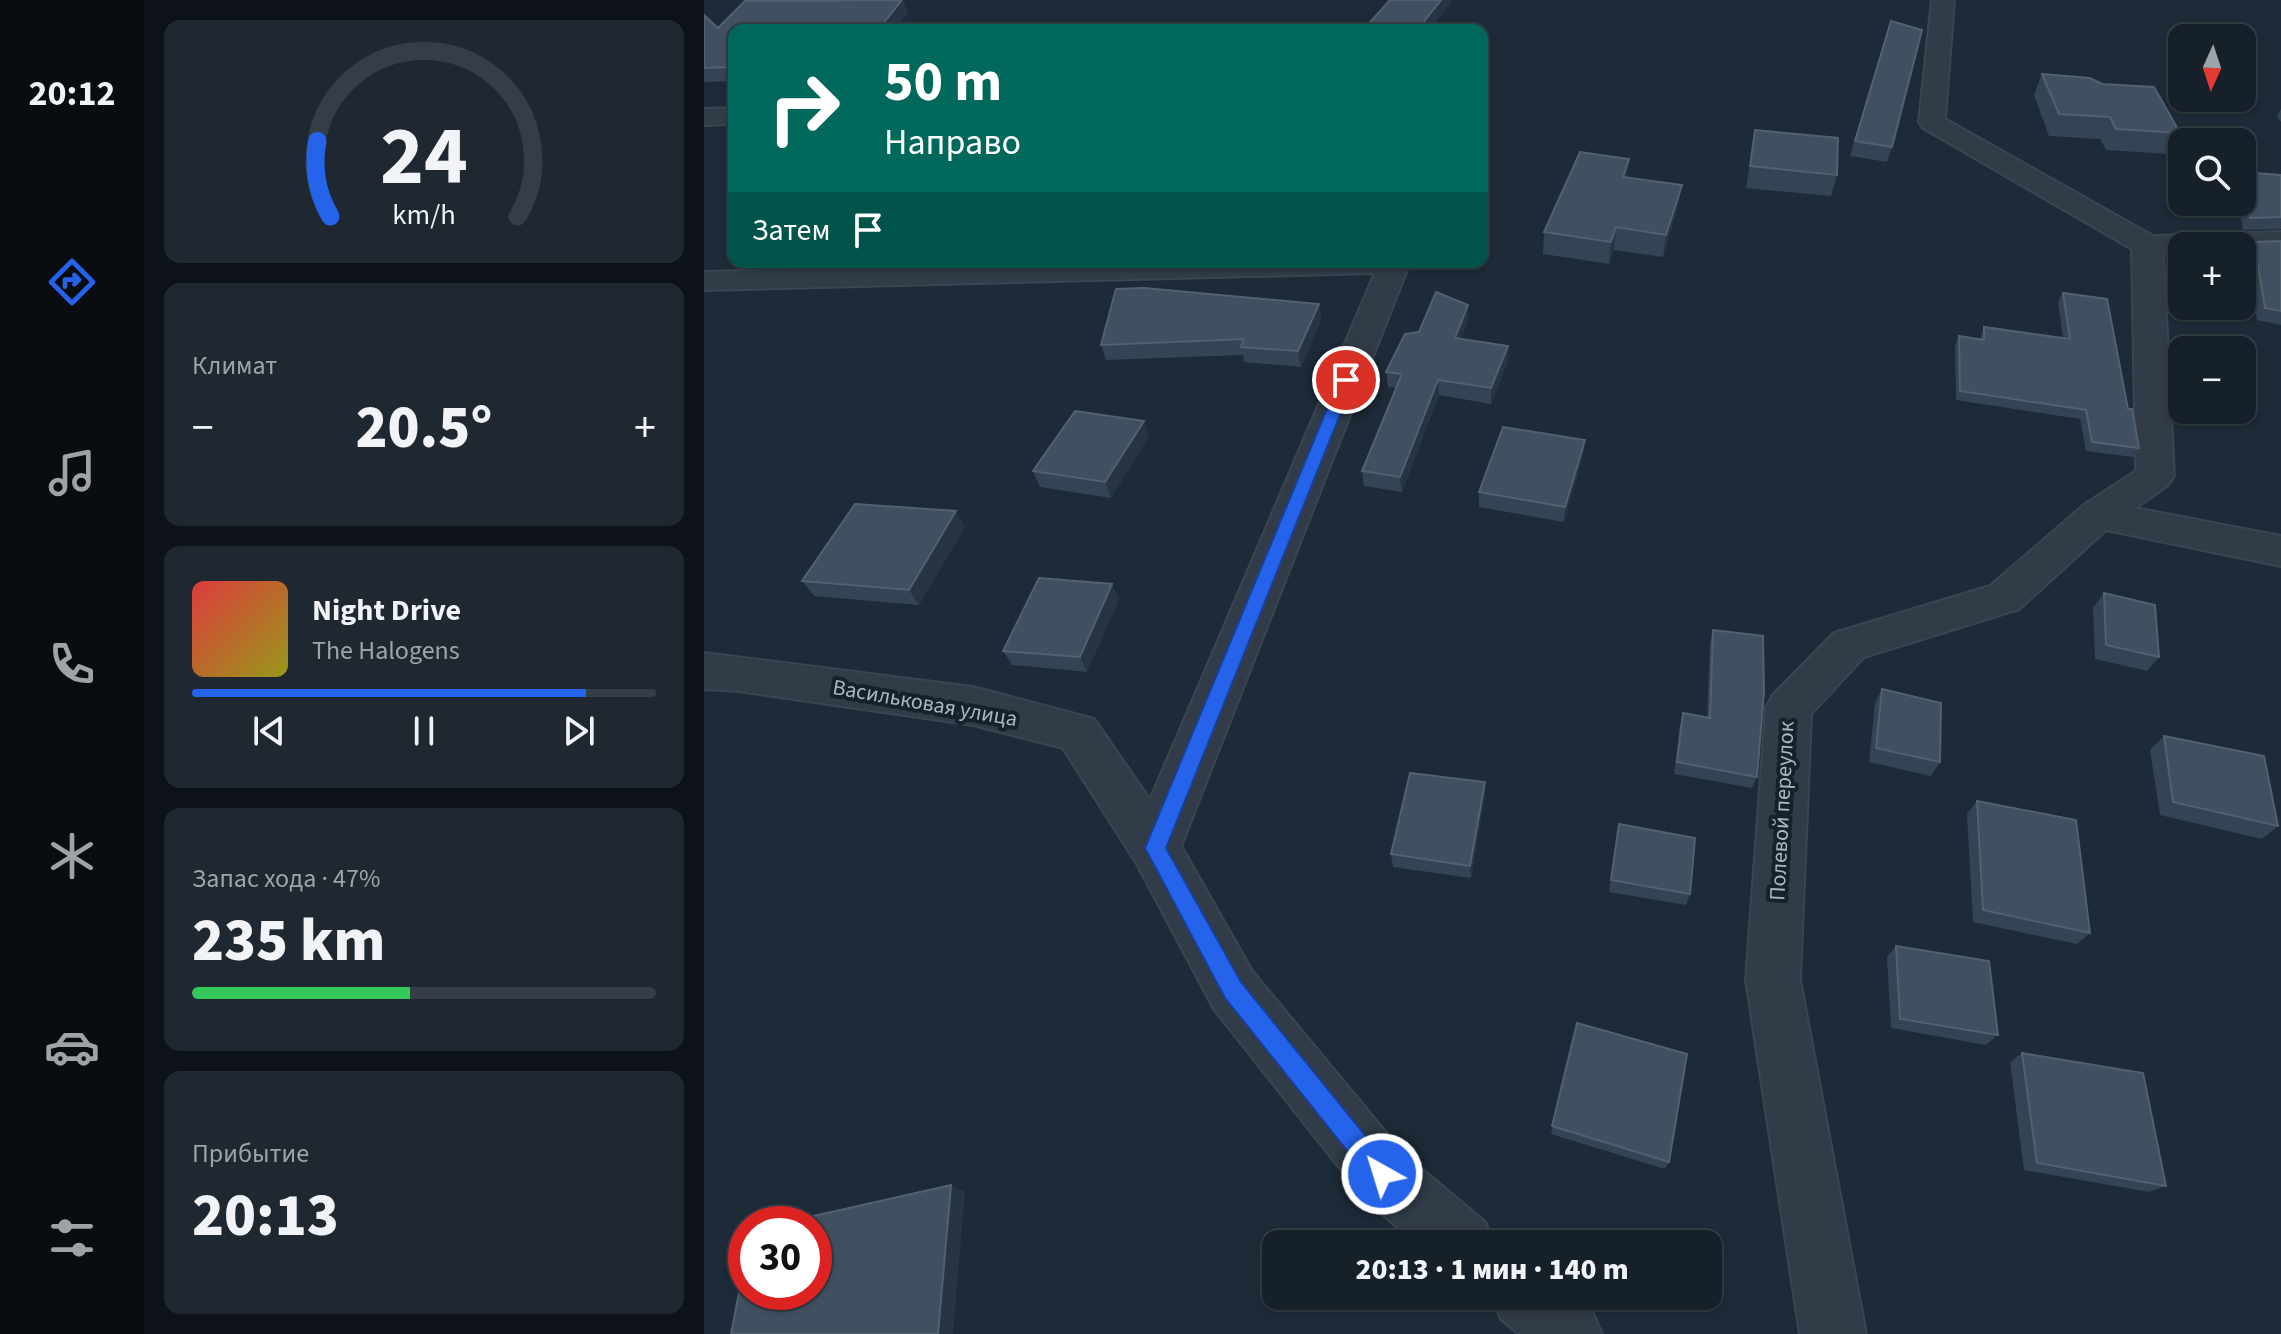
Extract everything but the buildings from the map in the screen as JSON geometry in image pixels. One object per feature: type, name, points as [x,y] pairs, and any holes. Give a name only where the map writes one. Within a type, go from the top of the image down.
[{"type":"street","points":[[1943,0],[1932,122],[2147,245],[2281,241]]},
{"type":"street","points":[[704,117],[728,116]]},
{"type":"street","name":"Полевой переулок","points":[[1833,1334],[1773,980],[1789,708],[1849,645],[2004,598],[2098,515],[2155,476],[2147,245]]},
{"type":"street","points":[[704,281],[1202,268]]},
{"type":"street","points":[[1155,848],[1392,268]]},
{"type":"street","points":[[2098,515],[2281,551]]},
{"type":"street","name":"Васильковая улица","points":[[704,671],[738,673],[973,706],[1078,733],[1155,848],[1233,990],[1382,1174],[1447,1230]]},
{"type":"street","points":[[1541,1310],[1569,1334]]},
{"type":"route","points":[[1346,380],[1155,848],[1233,990],[1382,1174]]}]
